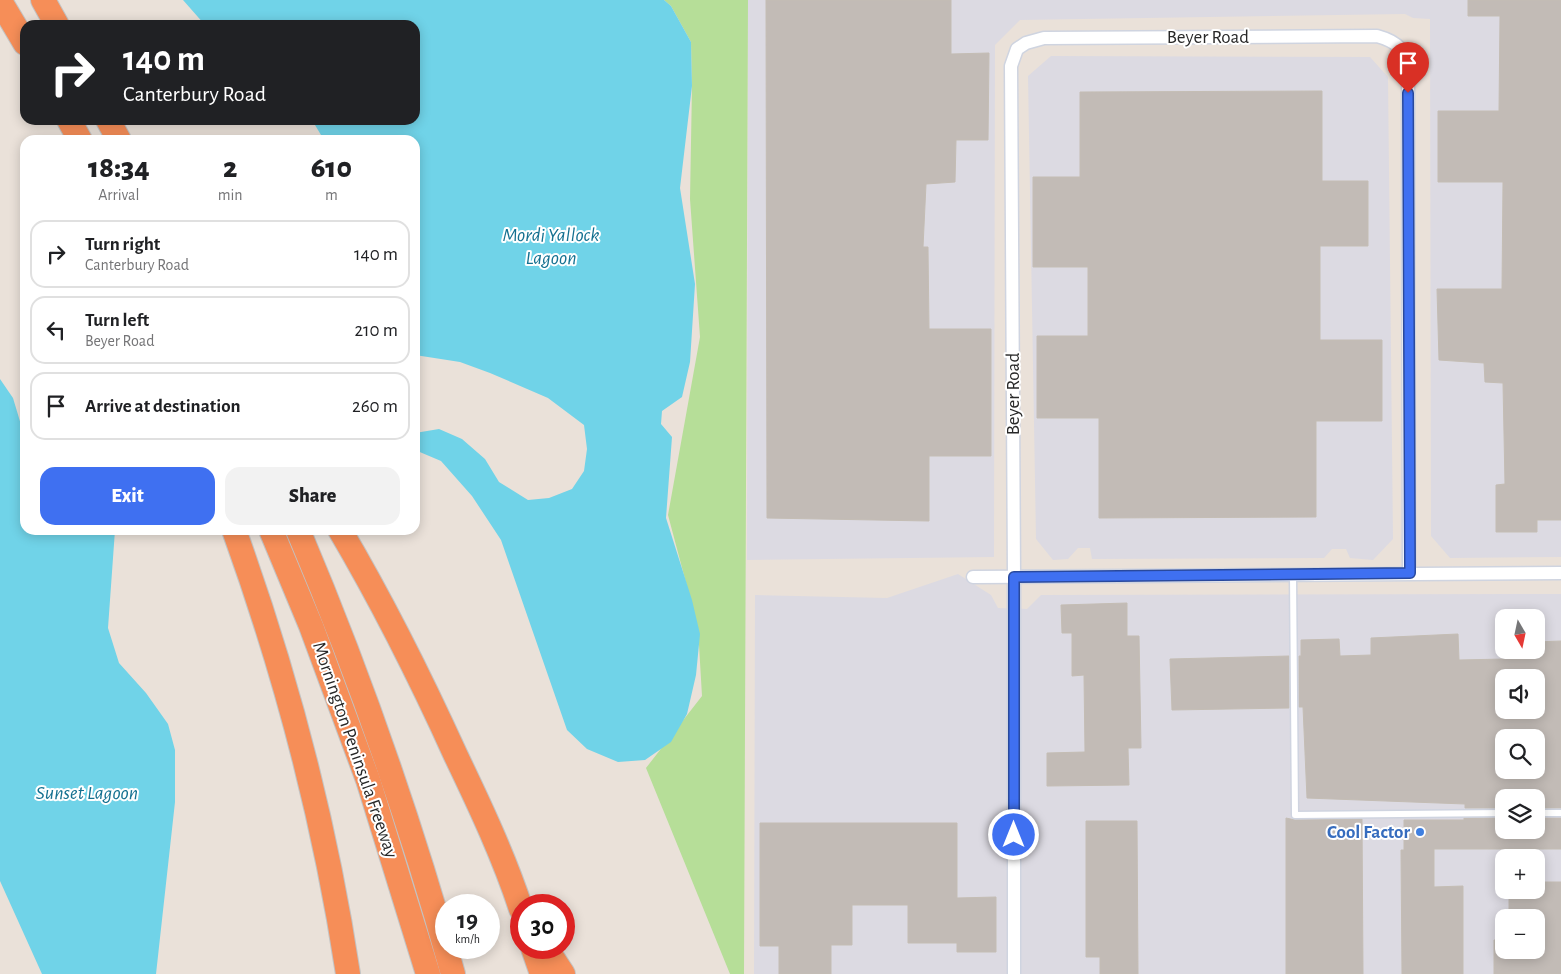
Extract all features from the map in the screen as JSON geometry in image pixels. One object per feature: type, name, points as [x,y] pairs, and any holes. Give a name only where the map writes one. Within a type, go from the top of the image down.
[{"type":"highway","points":[[43,0],[54,20]]},
{"type":"highway","points":[[0,1],[20,35]]},
{"type":"highway","points":[[236,535],[281,669],[305,757],[348,974]]},
{"type":"highway","name":"Mornington Peninsula Freeway","points":[[274,535],[311,626],[368,780],[428,974]]},
{"type":"highway","name":"Mornington Peninsula Freeway","points":[[300,535],[337,625],[385,758],[436,912],[453,974]]},
{"type":"highway","points":[[343,535],[397,634],[434,707],[476,799],[515,894]]},
{"type":"highway","points":[[537,959],[542,974]]},
{"type":"highway","points":[[553,959],[563,974]]},
{"type":"street","name":"Beyer Road","points":[[1014,577],[1012,66],[1017,49],[1026,43],[1044,38],[1377,36],[1389,39],[1402,49],[1407,62],[1408,74],[1410,573]]},
{"type":"street","points":[[973,577],[1561,573]]},
{"type":"street","points":[[1014,577],[1014,974]]},
{"type":"lane","points":[[1293,575],[1294,815],[1495,813]]},
{"type":"lane","points":[[1545,813],[1561,813]]},
{"type":"shaded area","points":[[748,0],[1561,0],[1561,557],[1450,558],[1431,536],[1430,19],[1413,18],[1405,14],[1020,20],[995,45],[994,557],[747,560]]},
{"type":"shaded area","points":[[1051,56],[1370,57],[1388,77],[1393,539],[1373,560],[1350,558],[1346,549],[1332,549],[1324,558],[1092,559],[1090,548],[1078,548],[1068,559],[1053,560],[1036,539],[1028,76]]},
{"type":"shaded area","points":[[958,574],[991,595],[998,608],[1027,609],[1041,595],[1561,594],[1561,974],[754,974],[755,595],[887,598]]},
{"type":"green space","points":[[664,0],[748,0],[744,974],[730,974],[646,768],[702,696],[698,628],[668,515],[700,337],[690,199],[691,42],[671,6]]},
{"type":"water","name":"Mordi Yallock Lagoon","points":[[183,0],[664,0],[671,6],[691,42],[692,86],[680,188],[695,284],[690,362],[682,397],[662,411],[661,424],[672,437],[666,518],[692,600],[700,634],[696,675],[687,714],[671,742],[645,760],[618,762],[587,749],[567,730],[501,540],[472,496],[441,461],[420,452],[420,432],[439,429],[462,439],[485,459],[499,482],[528,500],[549,498],[572,489],[584,471],[587,449],[584,425],[548,398],[490,373],[460,362],[420,356],[420,135],[321,135],[315,125],[420,125],[420,20],[201,20]]},
{"type":"water","name":"Sunset Lagoon","points":[[0,379],[13,398],[20,421],[20,535],[115,535],[108,628],[119,663],[146,693],[168,724],[175,750],[175,802],[156,974],[42,974],[0,881]]},
{"type":"building","points":[[766,0],[951,0],[951,54],[989,53],[988,140],[956,140],[955,182],[926,184],[923,247],[928,247],[929,329],[991,329],[991,456],[929,456],[929,521],[767,518]]},
{"type":"building","points":[[1468,0],[1561,0],[1561,520],[1537,520],[1537,532],[1496,532],[1496,485],[1505,484],[1503,383],[1485,382],[1484,363],[1439,360],[1437,289],[1502,289],[1503,182],[1438,182],[1438,111],[1499,111],[1500,16],[1468,16]]},
{"type":"building","points":[[1322,91],[1322,181],[1368,181],[1368,246],[1320,246],[1320,340],[1382,340],[1382,421],[1316,421],[1316,517],[1099,518],[1099,418],[1037,418],[1037,336],[1088,336],[1088,267],[1033,267],[1033,177],[1080,177],[1080,92]]},
{"type":"building","points":[[1127,603],[1127,636],[1139,636],[1141,748],[1128,748],[1129,785],[1047,786],[1047,753],[1085,752],[1084,675],[1072,676],[1072,633],[1062,633],[1061,605]]},
{"type":"building","points":[[1458,634],[1459,660],[1545,659],[1545,642],[1561,641],[1561,808],[1545,808],[1545,789],[1495,789],[1495,808],[1465,808],[1465,804],[1307,798],[1303,707],[1299,707],[1299,656],[1301,656],[1301,640],[1339,639],[1340,656],[1371,655],[1371,638]]},
{"type":"building","points":[[1289,656],[1289,708],[1172,710],[1170,659]]},
{"type":"building","points":[[1286,818],[1295,820],[1362,819],[1363,974],[1286,974]]},
{"type":"building","points":[[1464,818],[1495,818],[1495,839],[1545,839],[1545,818],[1561,818],[1561,849],[1434,849],[1434,887],[1463,886],[1463,974],[1402,974],[1401,850],[1404,850],[1404,820],[1464,820]]},
{"type":"building","points":[[1086,821],[1137,821],[1138,974],[1100,974],[1100,957],[1086,957]]},
{"type":"building","points":[[760,823],[957,823],[957,898],[996,897],[996,952],[957,952],[957,943],[908,943],[908,905],[852,905],[852,945],[831,945],[831,974],[779,974],[779,946],[760,946]]},
{"type":"building","points":[[1545,882],[1561,882],[1561,974],[1494,974],[1494,940],[1495,959],[1545,959],[1545,909],[1509,909],[1509,899],[1545,899]]},
{"type":"place","name":"Cool Factor","points":[[1420,832]]},
{"type":"route","points":[[1014,835],[1014,577],[1410,573],[1408,93]]}]
